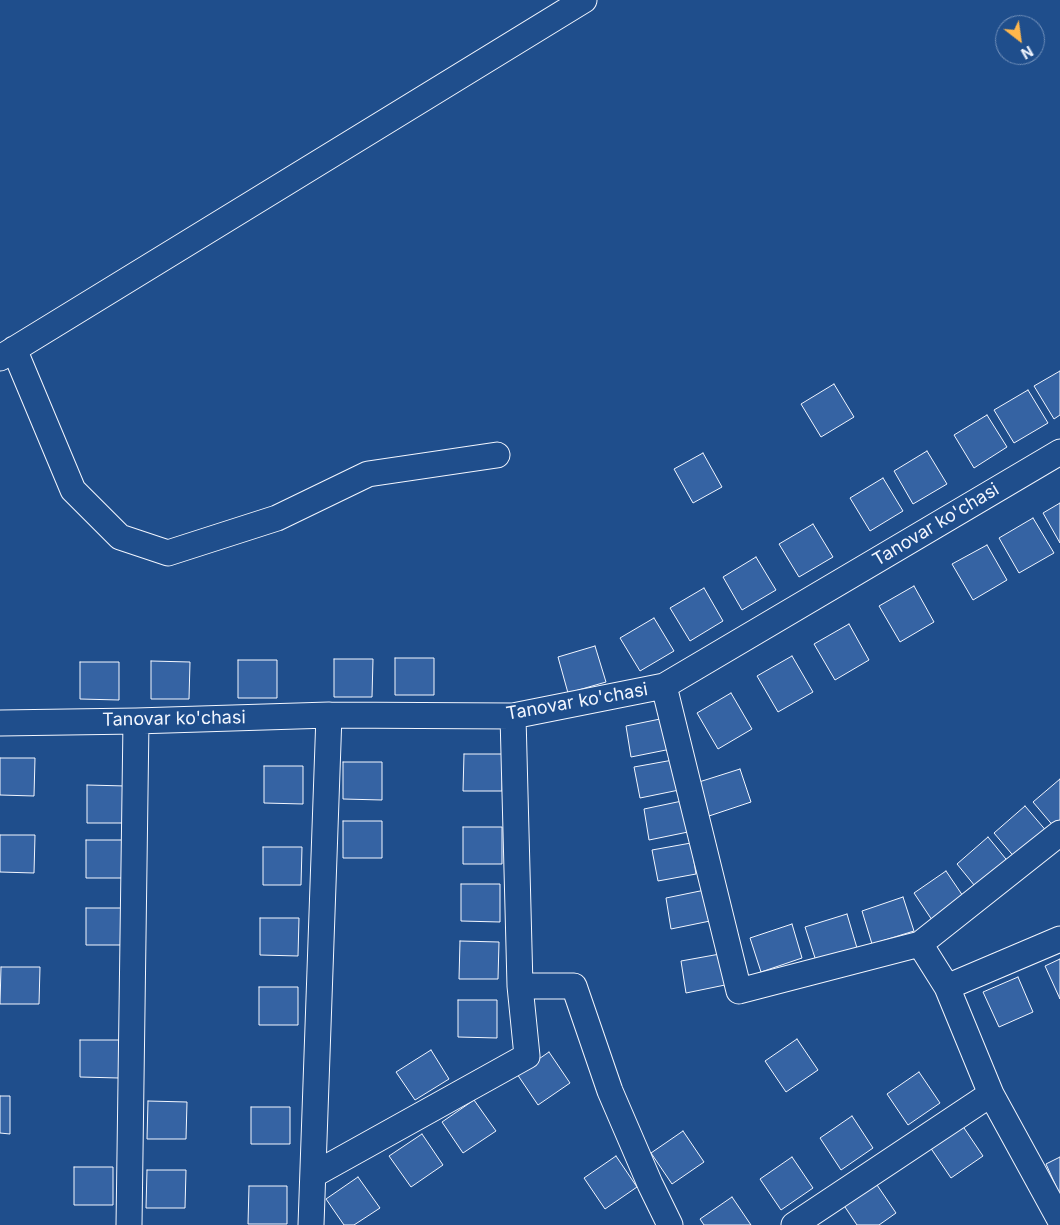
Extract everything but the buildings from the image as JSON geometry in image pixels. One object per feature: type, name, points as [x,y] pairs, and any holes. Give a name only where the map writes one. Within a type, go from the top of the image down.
[{"type":"street","points":[[497,455],[368,474],[277,518],[168,553],[120,537],[73,490],[7,353],[584,0]]},
{"type":"street","name":"Tanovar ko'chasi","points":[[0,723],[329,715],[513,716],[664,686],[1060,452]]},
{"type":"street","points":[[664,686],[739,991],[920,944],[1060,833]]},
{"type":"street","points":[[311,1225],[329,715]]},
{"type":"street","points":[[313,1175],[527,1056],[520,986],[513,716]]},
{"type":"street","points":[[129,1225],[136,721]]},
{"type":"street","points":[[947,987],[1060,939]]},
{"type":"street","points":[[920,944],[947,987],[991,1094],[1060,1220]]},
{"type":"street","points":[[520,986],[574,986],[610,1091],[670,1225]]},
{"type":"street","points":[[794,1225],[991,1094]]}]
